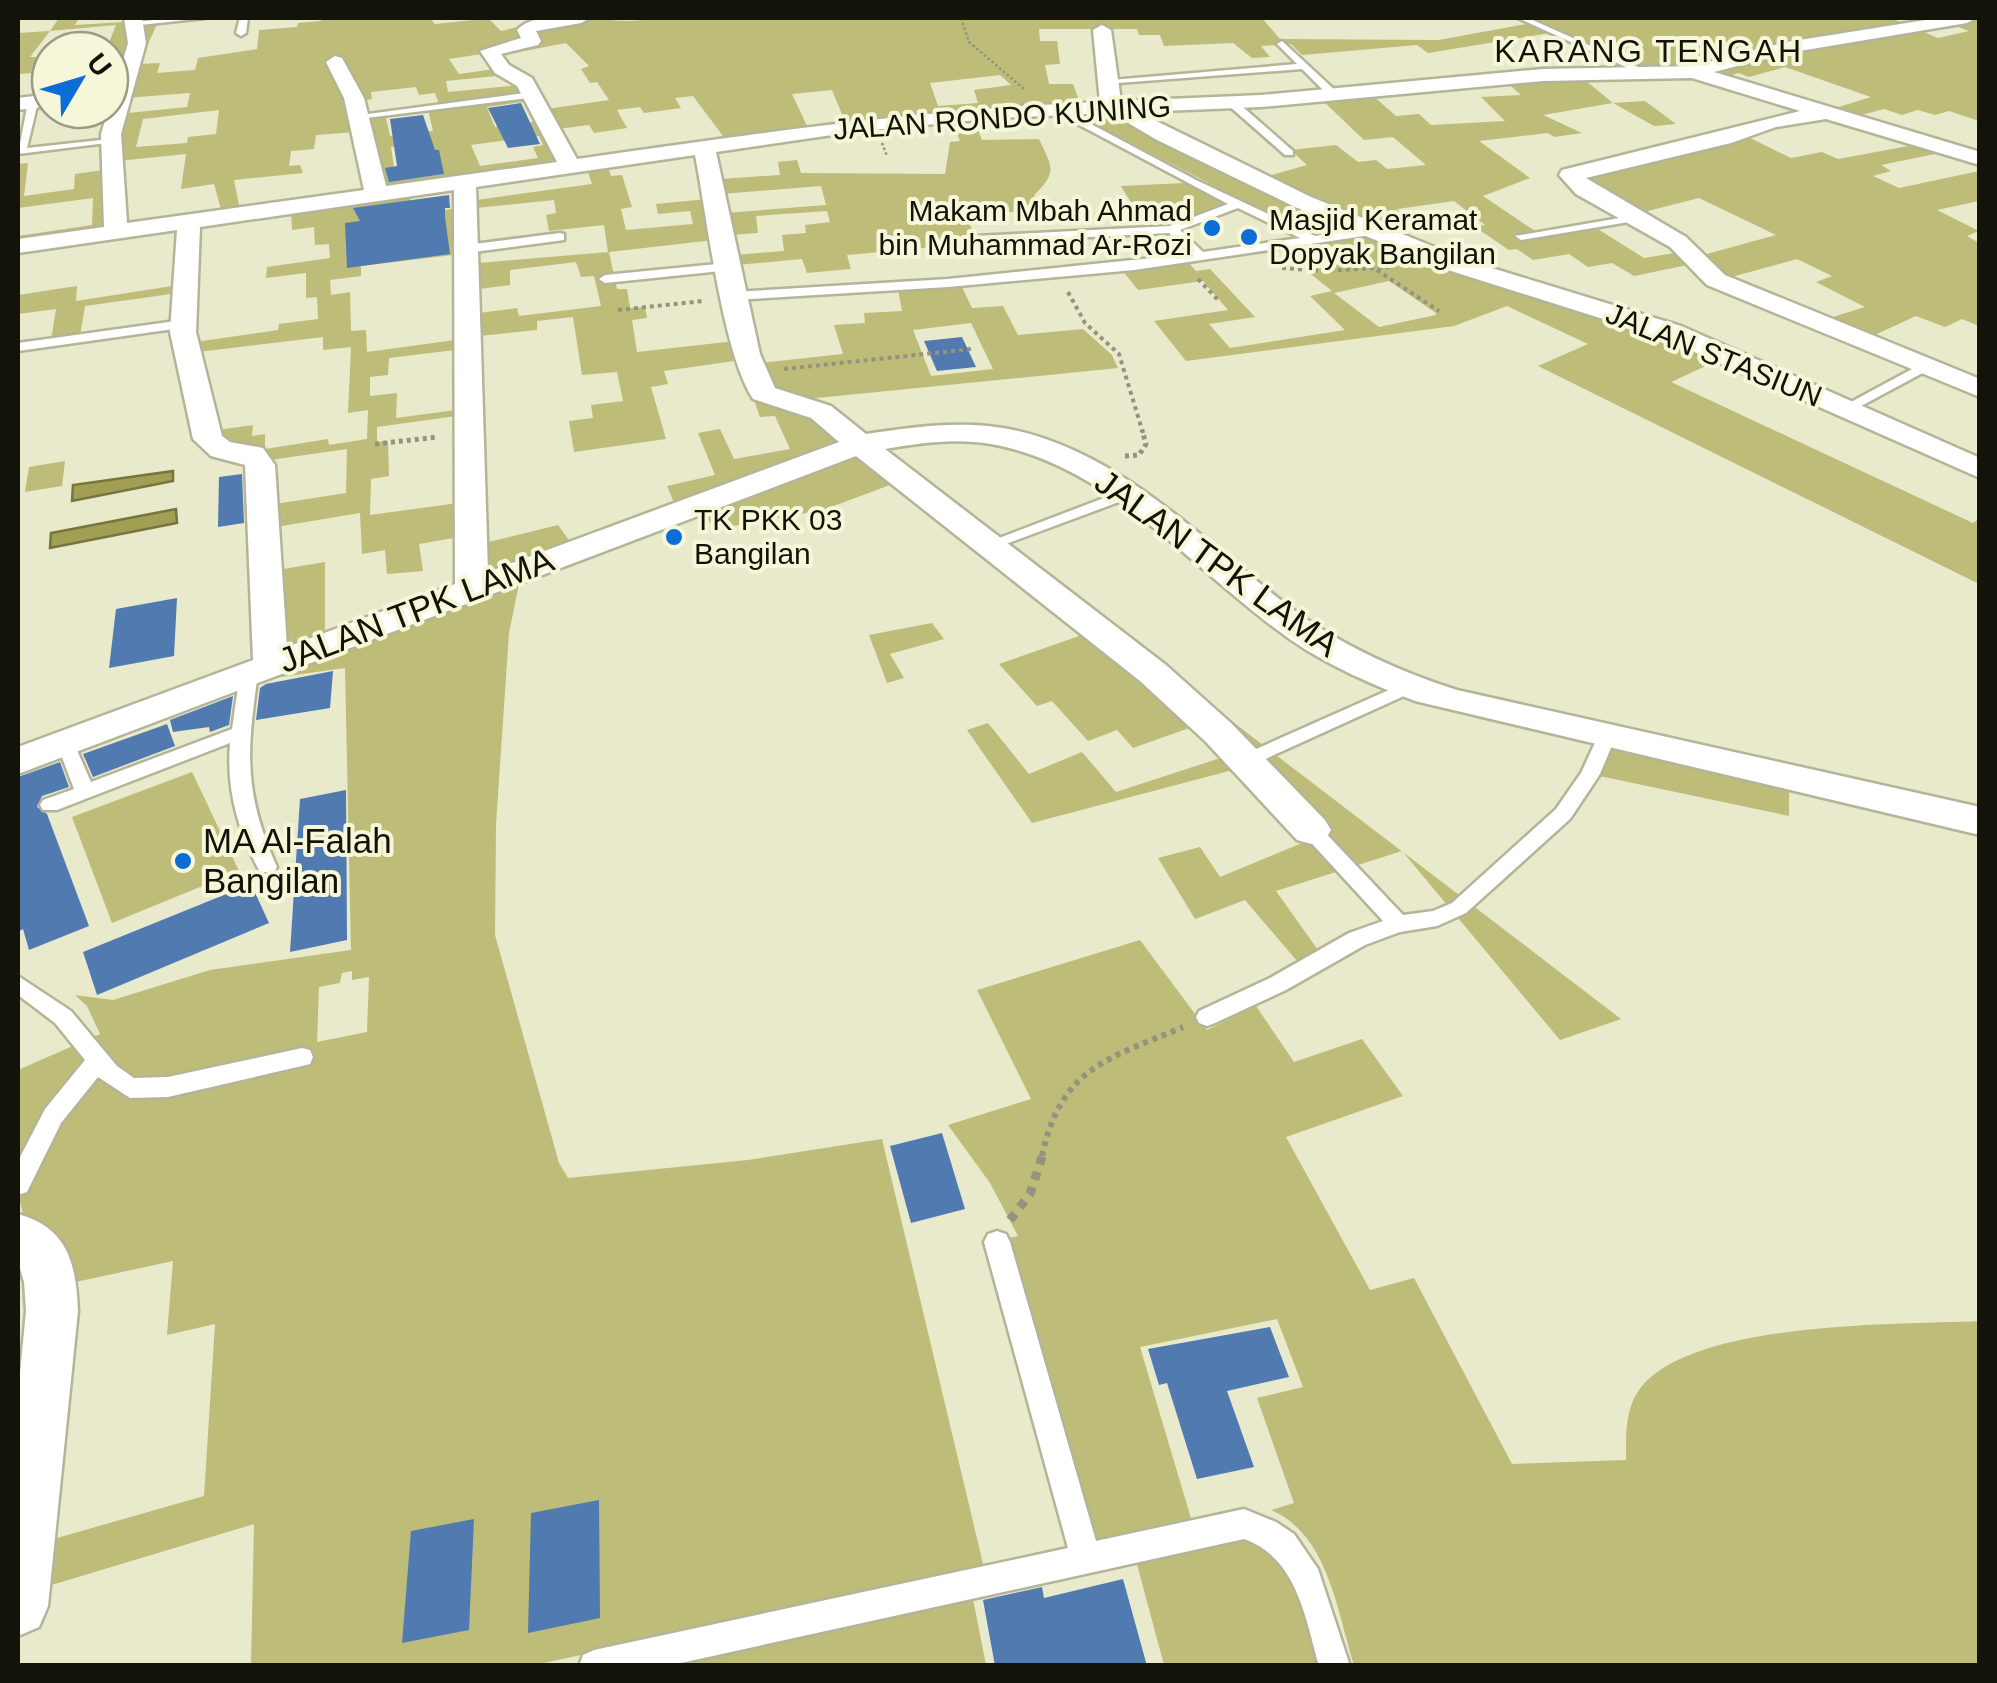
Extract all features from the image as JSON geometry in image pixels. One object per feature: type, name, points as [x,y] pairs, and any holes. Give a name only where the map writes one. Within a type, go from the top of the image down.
[{"type":"street","points":[[569,165],[532,94],[521,79],[500,67],[489,51],[530,42],[526,30],[530,27],[581,18]]},
{"type":"street","points":[[1692,72],[1787,48],[1966,18]]},
{"type":"street","points":[[130,59],[137,43],[132,20]]},
{"type":"street","points":[[1102,30],[1105,81],[1109,100],[1116,108]]},
{"type":"street","points":[[335,62],[350,87],[376,193]]},
{"type":"street","name":"JALAN RONDO KUNING","points":[[18,246],[853,126],[1059,110],[1232,103],[1497,77],[1692,72],[1980,159]]},
{"type":"street","name":"JALAN STASIUN","points":[[1116,108],[1254,180],[1371,231],[1437,257],[1645,322],[1980,469]]},
{"type":"street","points":[[1828,113],[1772,122],[1724,139],[1570,175],[1584,189],[1688,249],[1716,280],[1980,389]]},
{"type":"street","points":[[111,130],[116,231]]},
{"type":"street","points":[[704,146],[727,267],[759,387],[769,398],[821,412],[841,425],[860,444],[1153,673],[1245,760],[1311,830]]},
{"type":"street","points":[[465,180],[472,590]]},
{"type":"street","points":[[189,220],[183,324],[208,439],[222,450],[253,454],[260,464],[260,669]]},
{"type":"street","name":"JALAN TPK LAMA","points":[[18,761],[860,444],[903,435],[951,433],[1003,438],[1056,452],[1130,493],[1288,622],[1339,654],[1410,687],[1980,821]]},
{"type":"street","points":[[18,1237],[28,1239],[40,1249],[47,1265],[52,1308],[44,1411],[18,1606]]},
{"type":"lane","points":[[132,20],[201,18]]},
{"type":"lane","points":[[241,34],[244,18]]},
{"type":"lane","points":[[1522,18],[1642,71]]},
{"type":"lane","points":[[1282,44],[1334,95]]},
{"type":"lane","points":[[1105,81],[1304,66]]},
{"type":"lane","points":[[358,116],[532,94]]},
{"type":"lane","points":[[1232,103],[1290,153]]},
{"type":"lane","points":[[1059,110],[1314,240]]},
{"type":"lane","points":[[30,117],[21,152],[110,142]]},
{"type":"lane","points":[[977,240],[1172,229],[1238,204]]},
{"type":"lane","points":[[1521,236],[1637,218]]},
{"type":"lane","points":[[1172,229],[1201,257]]},
{"type":"lane","points":[[466,242],[558,231]]},
{"type":"lane","points":[[734,297],[1059,273],[1201,257],[1371,231]]},
{"type":"lane","points":[[605,279],[727,267]]},
{"type":"lane","points":[[18,347],[183,324]]},
{"type":"lane","points":[[1845,409],[1925,366]]},
{"type":"lane","points":[[989,544],[1130,493]]},
{"type":"lane","points":[[260,669],[240,733],[237,788],[249,830],[267,867]]},
{"type":"lane","points":[[1245,760],[1410,687]]},
{"type":"lane","points":[[50,805],[240,733]]},
{"type":"lane","points":[[1207,1016],[1278,984],[1357,939],[1398,924],[1438,918],[1459,908],[1525,852],[1570,805],[1607,736]]},
{"type":"lane","points":[[70,752],[85,791]]},
{"type":"lane","points":[[1311,830],[1398,924]]},
{"type":"lane","points":[[18,984],[63,1017],[119,1082],[142,1090],[302,1056]]},
{"type":"lane","points":[[18,1184],[53,1116],[98,1060]]},
{"type":"lane","points":[[997,1242],[1086,1558]]},
{"type":"lane","points":[[594,1666],[1244,1524],[1262,1528],[1284,1541],[1298,1558],[1335,1666]]},
{"type":"path","points":[[961,18],[965,36],[983,56],[1016,84],[1059,110]]},
{"type":"path","points":[[1258,248],[1284,269],[1376,269],[1437,257]]},
{"type":"path","points":[[1376,269],[1439,311]]},
{"type":"path","points":[[1056,452],[1129,456],[1139,454],[1146,444],[1119,354],[1086,323],[1059,273]]},
{"type":"path","points":[[618,310],[734,297]]},
{"type":"path","points":[[753,372],[972,350]]},
{"type":"path","points":[[375,444],[469,433]]},
{"type":"path","points":[[997,1242],[1003,1226],[1033,1191],[1055,1108],[1067,1091],[1097,1068],[1207,1016]]},
{"type":"shaded area","points":[[59,18],[79,18],[75,25],[124,22],[129,30],[114,30],[116,25],[51,30]]},
{"type":"shaded area","points":[[321,18],[430,18],[435,24],[493,18],[489,19],[501,31],[574,18],[1262,18],[1280,39],[1439,40],[1532,23],[1522,18],[1891,18],[1938,38],[1969,31],[1947,23],[1979,18],[1979,121],[1949,111],[1935,115],[1918,110],[1902,115],[1884,109],[1854,117],[1829,110],[1871,97],[1785,67],[1749,77],[1739,73],[1724,77],[1635,68],[1556,32],[1428,53],[1417,45],[1302,55],[1291,44],[1261,46],[1270,57],[1252,58],[1233,43],[1164,46],[1160,35],[1139,35],[1137,29],[1039,29],[1040,41],[1057,41],[1060,64],[1045,65],[1049,84],[1073,84],[1081,106],[846,124],[832,90],[792,94],[808,128],[726,140],[693,96],[675,98],[681,108],[644,113],[640,107],[617,110],[627,128],[594,133],[589,125],[558,129],[547,109],[609,100],[597,82],[590,83],[581,69],[589,66],[566,43],[498,56],[495,52],[449,59],[459,74],[495,69],[506,75],[446,81],[448,92],[520,85],[524,94],[439,104],[435,93],[419,95],[416,87],[371,92],[372,99],[362,101],[356,132],[316,135],[314,149],[291,151],[289,166],[300,165],[303,173],[234,180],[240,210],[222,213],[214,184],[181,189],[186,154],[118,161],[119,130],[130,130],[130,113],[187,107],[190,93],[130,98],[130,70],[138,24],[158,22],[139,64],[160,63],[157,73],[195,70],[198,58],[257,49],[259,30],[297,27],[298,23]],"holes":[[[1000,75],[1011,85],[974,90],[978,103],[938,106],[930,83]],[[219,110],[216,134],[188,137],[187,143],[136,147],[143,119]]]},
{"type":"shaded area","points":[[30,32],[30,73],[18,74],[18,33]]},
{"type":"shaded area","points":[[1580,76],[1613,103],[1543,115],[1582,133],[1479,141],[1530,178],[1483,196],[1541,235],[1593,226],[1644,258],[1681,252],[1692,264],[1634,276],[1612,263],[1588,267],[1569,254],[1533,260],[1517,249],[1509,250],[1475,227],[1485,225],[1454,201],[1397,209],[1410,221],[1370,226],[1261,178],[1307,165],[1291,150],[1336,145],[1358,162],[1376,160],[1387,169],[1426,165],[1393,137],[1364,140],[1321,99],[1372,95],[1396,116],[1419,114],[1431,125],[1505,121],[1481,97],[1521,95],[1504,80]]},
{"type":"shaded area","points":[[527,98],[529,101],[487,107],[495,127],[539,121],[560,163],[384,188],[366,117],[385,114],[390,136],[433,131],[428,109]],"holes":[[[539,136],[543,145],[533,147],[538,158],[480,166],[471,145]],[[418,143],[420,151],[437,150],[443,174],[396,180],[391,147]]]},
{"type":"shaded area","points":[[1645,101],[1676,124],[1654,126],[1613,103]]},
{"type":"shaded area","points":[[1073,113],[1113,113],[1189,153],[1721,359],[1671,382],[1973,523],[1979,519],[1979,584],[1538,366],[1588,344],[1507,306],[1454,326],[1186,361],[1154,321],[1228,310],[1203,281],[1138,290],[1122,270],[1187,261],[1196,271],[1210,269],[1255,317],[1209,324],[1230,348],[1345,330],[1310,296],[1332,291],[1307,271],[1358,260]],"holes":[[[1389,281],[1436,313],[1379,327],[1334,293]]]},
{"type":"shaded area","points":[[978,130],[982,140],[1039,139],[1050,175],[1034,195],[1040,210],[967,215],[976,243],[1057,238],[1060,244],[940,256],[935,247],[847,255],[851,269],[807,273],[802,259],[736,265],[734,255],[784,251],[782,235],[806,233],[805,225],[830,222],[827,211],[756,216],[758,233],[730,235],[726,213],[826,205],[821,186],[722,194],[720,179],[780,175],[778,162],[797,160],[801,173],[945,174],[950,142],[960,141],[956,131]]},
{"type":"shaded area","points":[[1748,137],[1791,158],[1822,152],[1838,159],[1919,144],[1945,152],[1881,165],[1891,171],[1873,176],[1899,188],[1979,171],[1979,201],[1937,210],[1979,231],[1967,236],[1979,243],[1979,326],[1962,319],[1945,327],[1916,316],[1868,338],[1823,320],[1865,307],[1816,282],[1832,276],[1797,259],[1724,279],[1703,255],[1776,235],[1699,198],[1636,214],[1594,190],[1582,174]]},
{"type":"shaded area","points":[[28,163],[24,196],[74,189],[75,174],[104,170],[106,229],[18,242],[18,236],[92,225],[93,198],[18,208],[18,164]]},
{"type":"shaded area","points":[[606,163],[611,176],[622,175],[632,207],[621,209],[626,230],[693,224],[690,211],[658,214],[656,204],[707,199],[714,240],[609,252],[617,289],[627,289],[630,308],[645,307],[647,318],[632,320],[637,352],[735,341],[741,360],[664,371],[668,384],[651,387],[666,439],[574,452],[569,421],[593,418],[591,405],[623,401],[617,372],[582,375],[573,317],[537,321],[537,330],[480,336],[479,313],[517,308],[519,316],[601,306],[594,276],[581,277],[576,262],[510,270],[510,285],[479,289],[479,263],[608,252],[604,225],[549,231],[546,215],[556,213],[554,200],[476,208],[476,200],[592,184],[586,166]]},
{"type":"shaded area","points":[[1184,183],[1228,204],[1172,223],[1153,203],[1132,204],[1121,186]]},
{"type":"shaded area","points":[[409,192],[414,214],[452,209],[453,255],[361,266],[361,276],[330,280],[331,295],[350,292],[351,331],[366,330],[367,352],[455,340],[455,350],[389,358],[388,375],[370,377],[370,396],[397,393],[396,418],[456,410],[456,416],[377,427],[377,442],[388,441],[389,476],[371,479],[370,515],[458,503],[459,537],[419,544],[423,571],[387,574],[385,550],[362,554],[360,513],[276,527],[275,504],[346,493],[347,449],[270,460],[264,449],[231,443],[218,430],[253,425],[252,436],[265,434],[265,449],[328,439],[329,445],[367,439],[368,410],[348,413],[351,347],[323,350],[323,337],[198,352],[195,342],[278,330],[279,324],[318,319],[317,297],[306,298],[306,273],[266,278],[267,267],[330,258],[329,244],[315,245],[314,227],[292,230],[291,209]]},
{"type":"shaded area","points":[[961,285],[972,308],[1003,306],[1018,335],[1083,329],[1112,355],[1118,368],[807,399],[774,391],[759,363],[843,354],[834,325],[865,323],[864,313],[902,311],[898,289]],"holes":[[[971,323],[993,369],[931,376],[913,330]]]},
{"type":"shaded area","points":[[77,286],[76,301],[172,286],[171,294],[85,306],[80,336],[51,341],[56,309],[18,314],[18,295]]},
{"type":"shaded area","points":[[751,392],[768,406],[809,415],[846,443],[675,505],[667,486],[715,475],[698,433],[720,429],[734,459],[790,449],[775,416],[760,417]]},
{"type":"shaded area","points":[[853,453],[914,476],[823,510],[716,529],[699,511]]},
{"type":"shaded area","points":[[65,461],[62,486],[25,492],[29,467]]},
{"type":"shaded area","points":[[173,471],[173,481],[72,501],[73,485]]},
{"type":"shaded area","points":[[176,509],[177,523],[50,548],[51,533]]},
{"type":"shaded area","points":[[558,525],[571,543],[485,575],[485,543]]},
{"type":"shaded area","points":[[325,562],[325,635],[281,652],[277,570]]},
{"type":"shaded area","points":[[520,579],[509,633],[496,824],[495,935],[559,1163],[568,1178],[748,1160],[882,1139],[984,1568],[530,1666],[251,1665],[254,1524],[45,1587],[50,1540],[204,1496],[215,1324],[167,1335],[173,1261],[71,1283],[63,1242],[50,1230],[26,1224],[18,1195],[18,1070],[100,1034],[87,1006],[75,995],[113,1000],[210,970],[351,950],[345,668],[259,680]],"holes":[[[352,971],[352,980],[369,977],[367,1032],[317,1042],[319,987],[340,983],[342,973]]]},
{"type":"shaded area","points":[[932,623],[944,639],[890,654],[904,678],[887,683],[869,635]]},
{"type":"shaded area","points":[[1108,626],[1402,851],[1276,891],[1318,950],[1297,961],[1245,900],[1195,919],[1158,858],[1200,847],[1220,877],[1324,834],[1263,762],[1032,823],[967,730],[988,723],[1029,774],[1082,752],[1116,792],[1251,748],[1223,716],[1133,748],[1117,730],[1088,741],[1052,701],[1037,706],[999,664]]},
{"type":"shaded area","points":[[1604,742],[1789,786],[1789,816],[1590,774]]},
{"type":"shaded area","points":[[192,772],[239,871],[112,923],[72,817]]},
{"type":"shaded area","points":[[1403,852],[1621,1019],[1560,1040]]},
{"type":"shaded area","points":[[1140,940],[1207,1030],[1256,1006],[1294,1062],[1362,1039],[1403,1096],[1286,1137],[1370,1290],[1414,1278],[1512,1464],[1626,1460],[1628,1417],[1637,1393],[1662,1369],[1699,1352],[1744,1339],[1795,1331],[1979,1321],[1979,1665],[1354,1665],[1318,1555],[1290,1521],[1271,1510],[1294,1503],[1257,1398],[1303,1387],[1277,1319],[1140,1347],[1193,1525],[1070,1550],[986,1243],[1018,1236],[990,1183],[948,1125],[1031,1099],[977,990]]},
{"type":"shaded area","points":[[1252,1535],[1286,1558],[1326,1665],[1164,1665],[1135,1557]]},
{"type":"shaded area","points":[[972,1594],[986,1665],[661,1666]]},
{"type":"building","points":[[521,103],[540,144],[508,148],[488,108]]},
{"type":"building","points":[[423,115],[435,150],[439,150],[444,174],[389,182],[385,168],[397,166],[390,119]]},
{"type":"building","points":[[449,195],[450,208],[445,208],[445,217],[450,254],[347,268],[345,223],[360,221],[353,208]]},
{"type":"building","points":[[962,337],[976,367],[937,371],[924,341]]},
{"type":"building","points":[[242,474],[244,523],[218,527],[219,477]]},
{"type":"building","points":[[177,598],[174,656],[109,668],[116,609]]},
{"type":"building","points":[[333,671],[330,708],[256,720],[260,688],[266,684]]},
{"type":"building","points":[[233,696],[229,725],[210,732],[209,727],[173,732],[170,720]]},
{"type":"building","points":[[167,724],[175,746],[93,777],[83,754]]},
{"type":"building","points":[[60,762],[69,787],[42,796],[37,807],[47,814],[89,926],[29,950],[23,929],[18,932],[18,777]]},
{"type":"building","points":[[346,790],[347,940],[290,952],[300,799]]},
{"type":"building","points":[[251,884],[269,923],[97,995],[83,952]]},
{"type":"building","points":[[942,1133],[965,1209],[911,1223],[890,1146]]},
{"type":"building","points":[[1270,1327],[1289,1377],[1227,1391],[1254,1467],[1197,1479],[1167,1383],[1159,1385],[1148,1349]]},
{"type":"building","points":[[599,1500],[600,1618],[528,1633],[531,1513]]},
{"type":"building","points":[[474,1519],[469,1630],[402,1643],[411,1531]]},
{"type":"building","points":[[1123,1579],[1147,1666],[995,1666],[983,1600],[1042,1587],[1044,1598]]},
{"type":"place","name":"Makam Mbah Ahmad bin Muhammad Ar-Rozi","points":[[1212,228]]},
{"type":"place","name":"Masjid Keramat Dopyak Bangilan","points":[[1249,237]]},
{"type":"place","name":"TK PKK 03 Bangilan","points":[[674,537]]},
{"type":"place","name":"MA Al-Falah Bangilan","points":[[183,861]]},
{"type":"district","name":"KARANG TENGAH","points":[[1649,51]]}]
